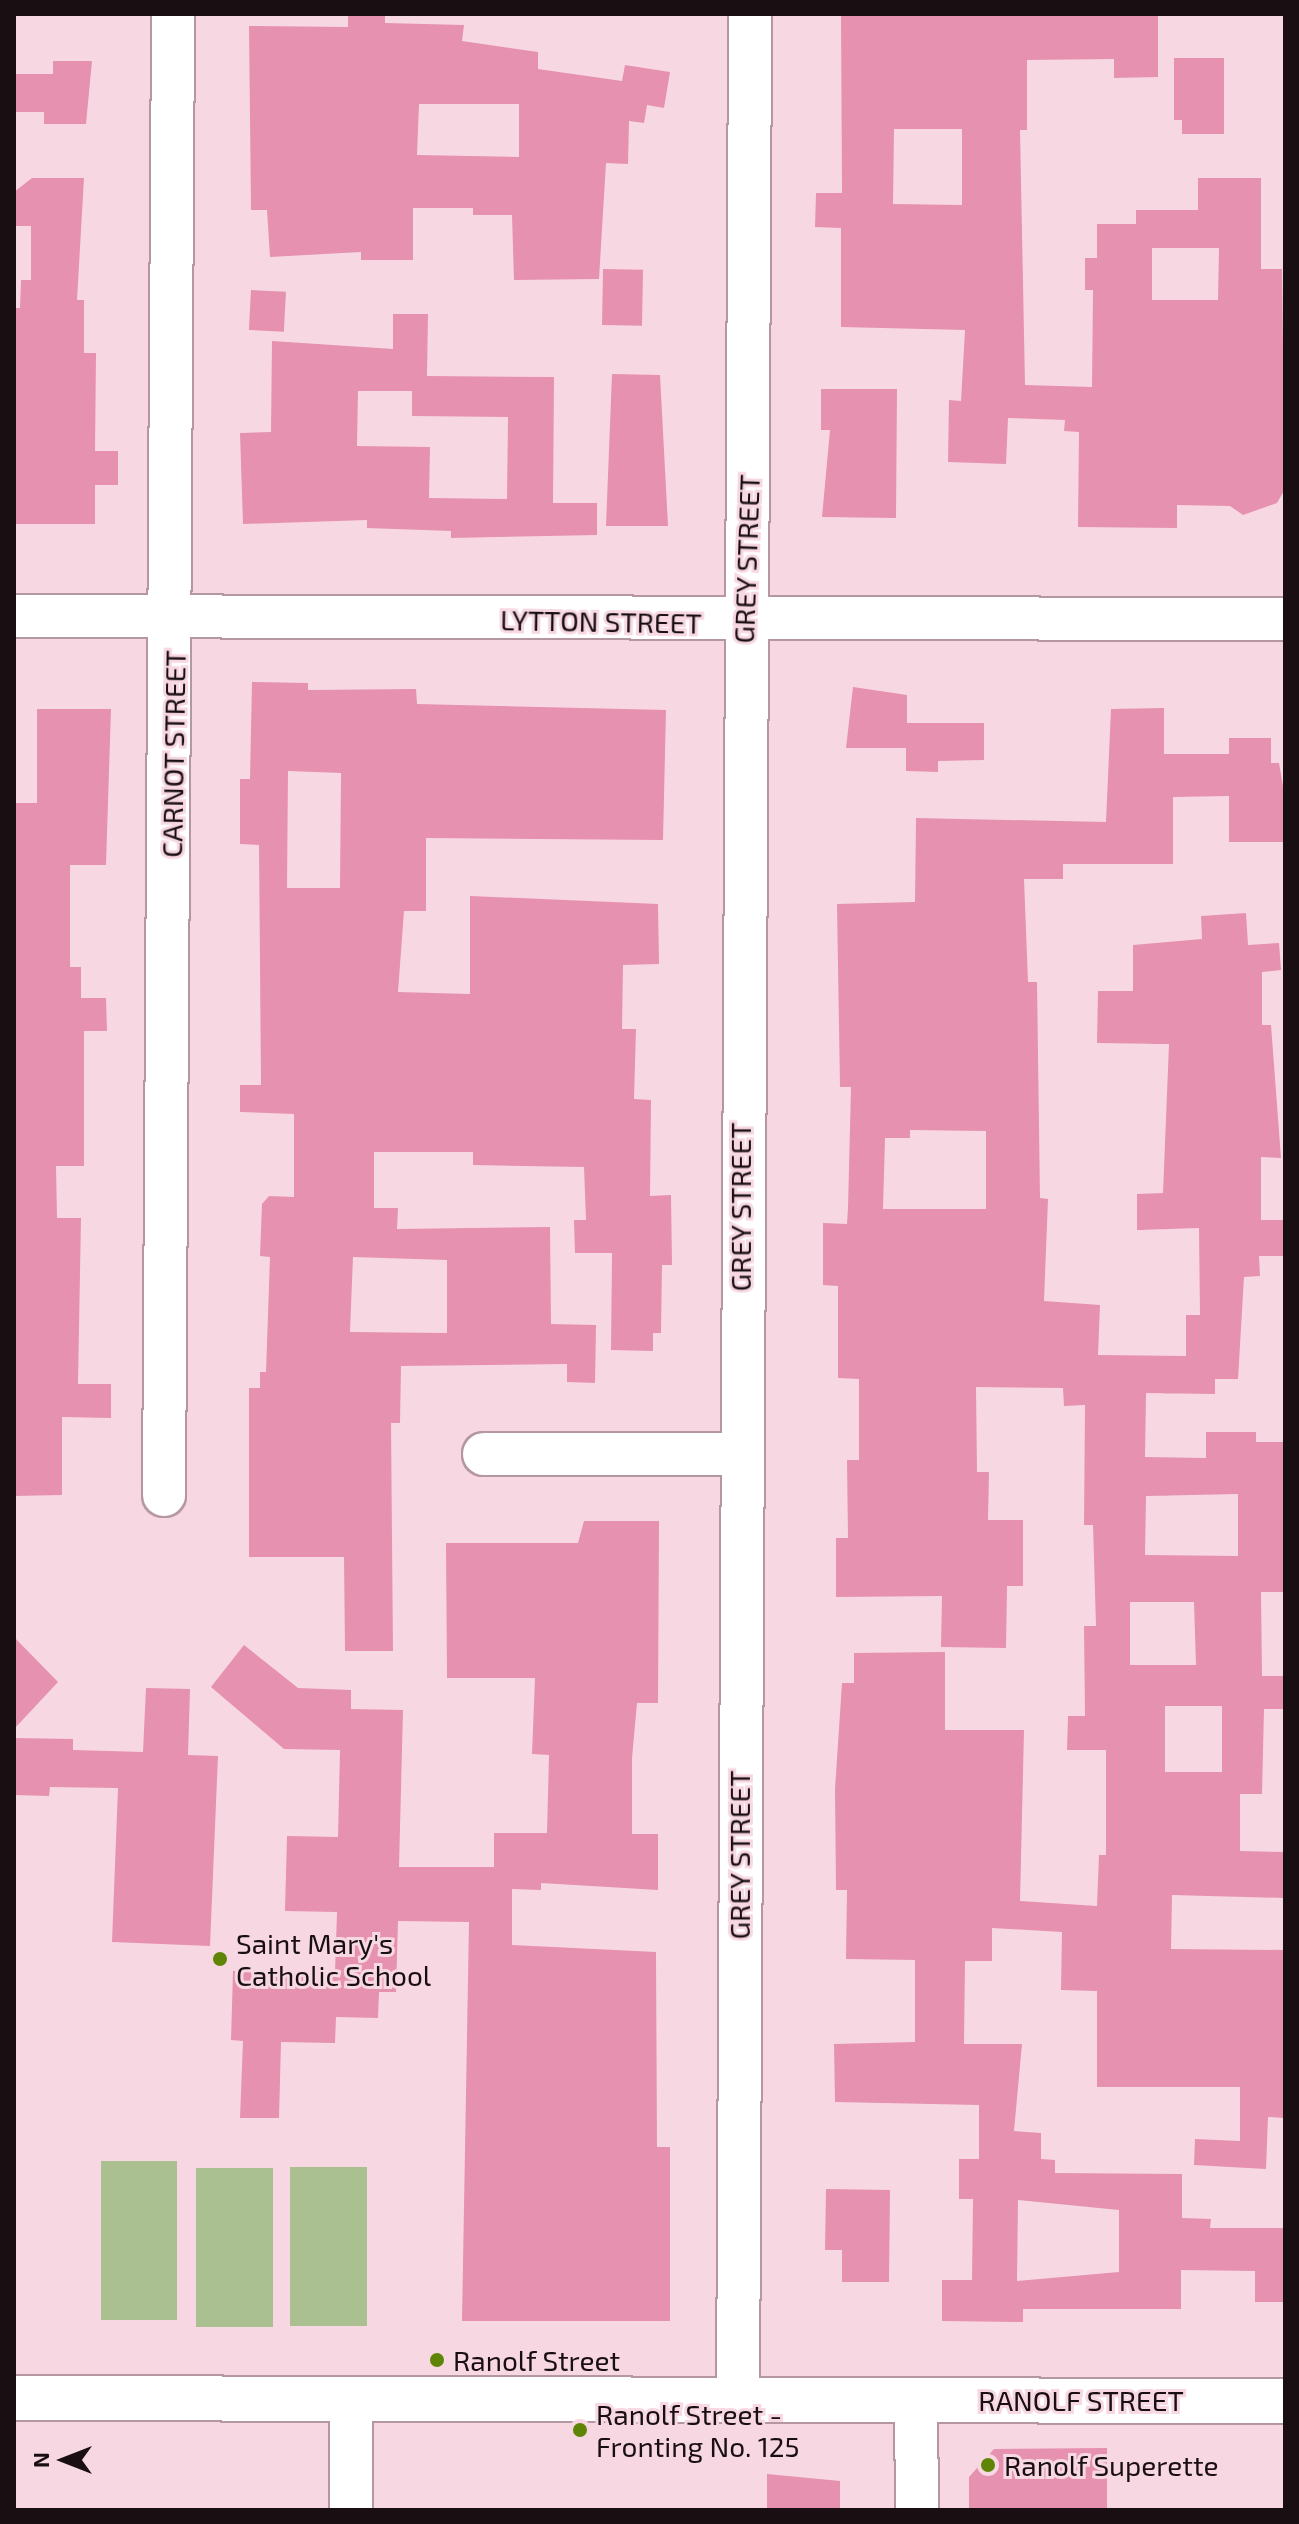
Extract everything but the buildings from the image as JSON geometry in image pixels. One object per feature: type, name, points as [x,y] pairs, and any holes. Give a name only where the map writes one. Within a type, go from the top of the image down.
[{"type":"street","name":"CARNOT STREET","points":[[164,1495],[174,616],[173,14]]},
{"type":"street","name":"GREY STREET","points":[[738,2401],[740,1454],[750,14]]},
{"type":"street","name":"LYTTON STREET","points":[[14,616],[745,622],[1285,619]]},
{"type":"street","points":[[484,1454],[740,1454]]},
{"type":"street","name":"RANOLF STREET","points":[[14,2398],[1285,2401]]},
{"type":"street","points":[[916,2400],[917,2510]]},
{"type":"street","points":[[351,2401],[351,2510]]},
{"type":"green space","points":[[101,2161],[177,2161],[177,2320],[101,2320]]},
{"type":"green space","points":[[290,2167],[367,2167],[367,2326],[290,2326]]},
{"type":"green space","points":[[196,2168],[273,2168],[273,2327],[196,2327]]},
{"type":"place","name":"Saint Mary's Catholic School","points":[[220,1959]]},
{"type":"place","name":"Ranolf Street","points":[[437,2360]]},
{"type":"place","name":"Ranolf Street - Fronting No. 125","points":[[580,2430]]},
{"type":"place","name":"Ranolf Superette","points":[[988,2465]]}]
